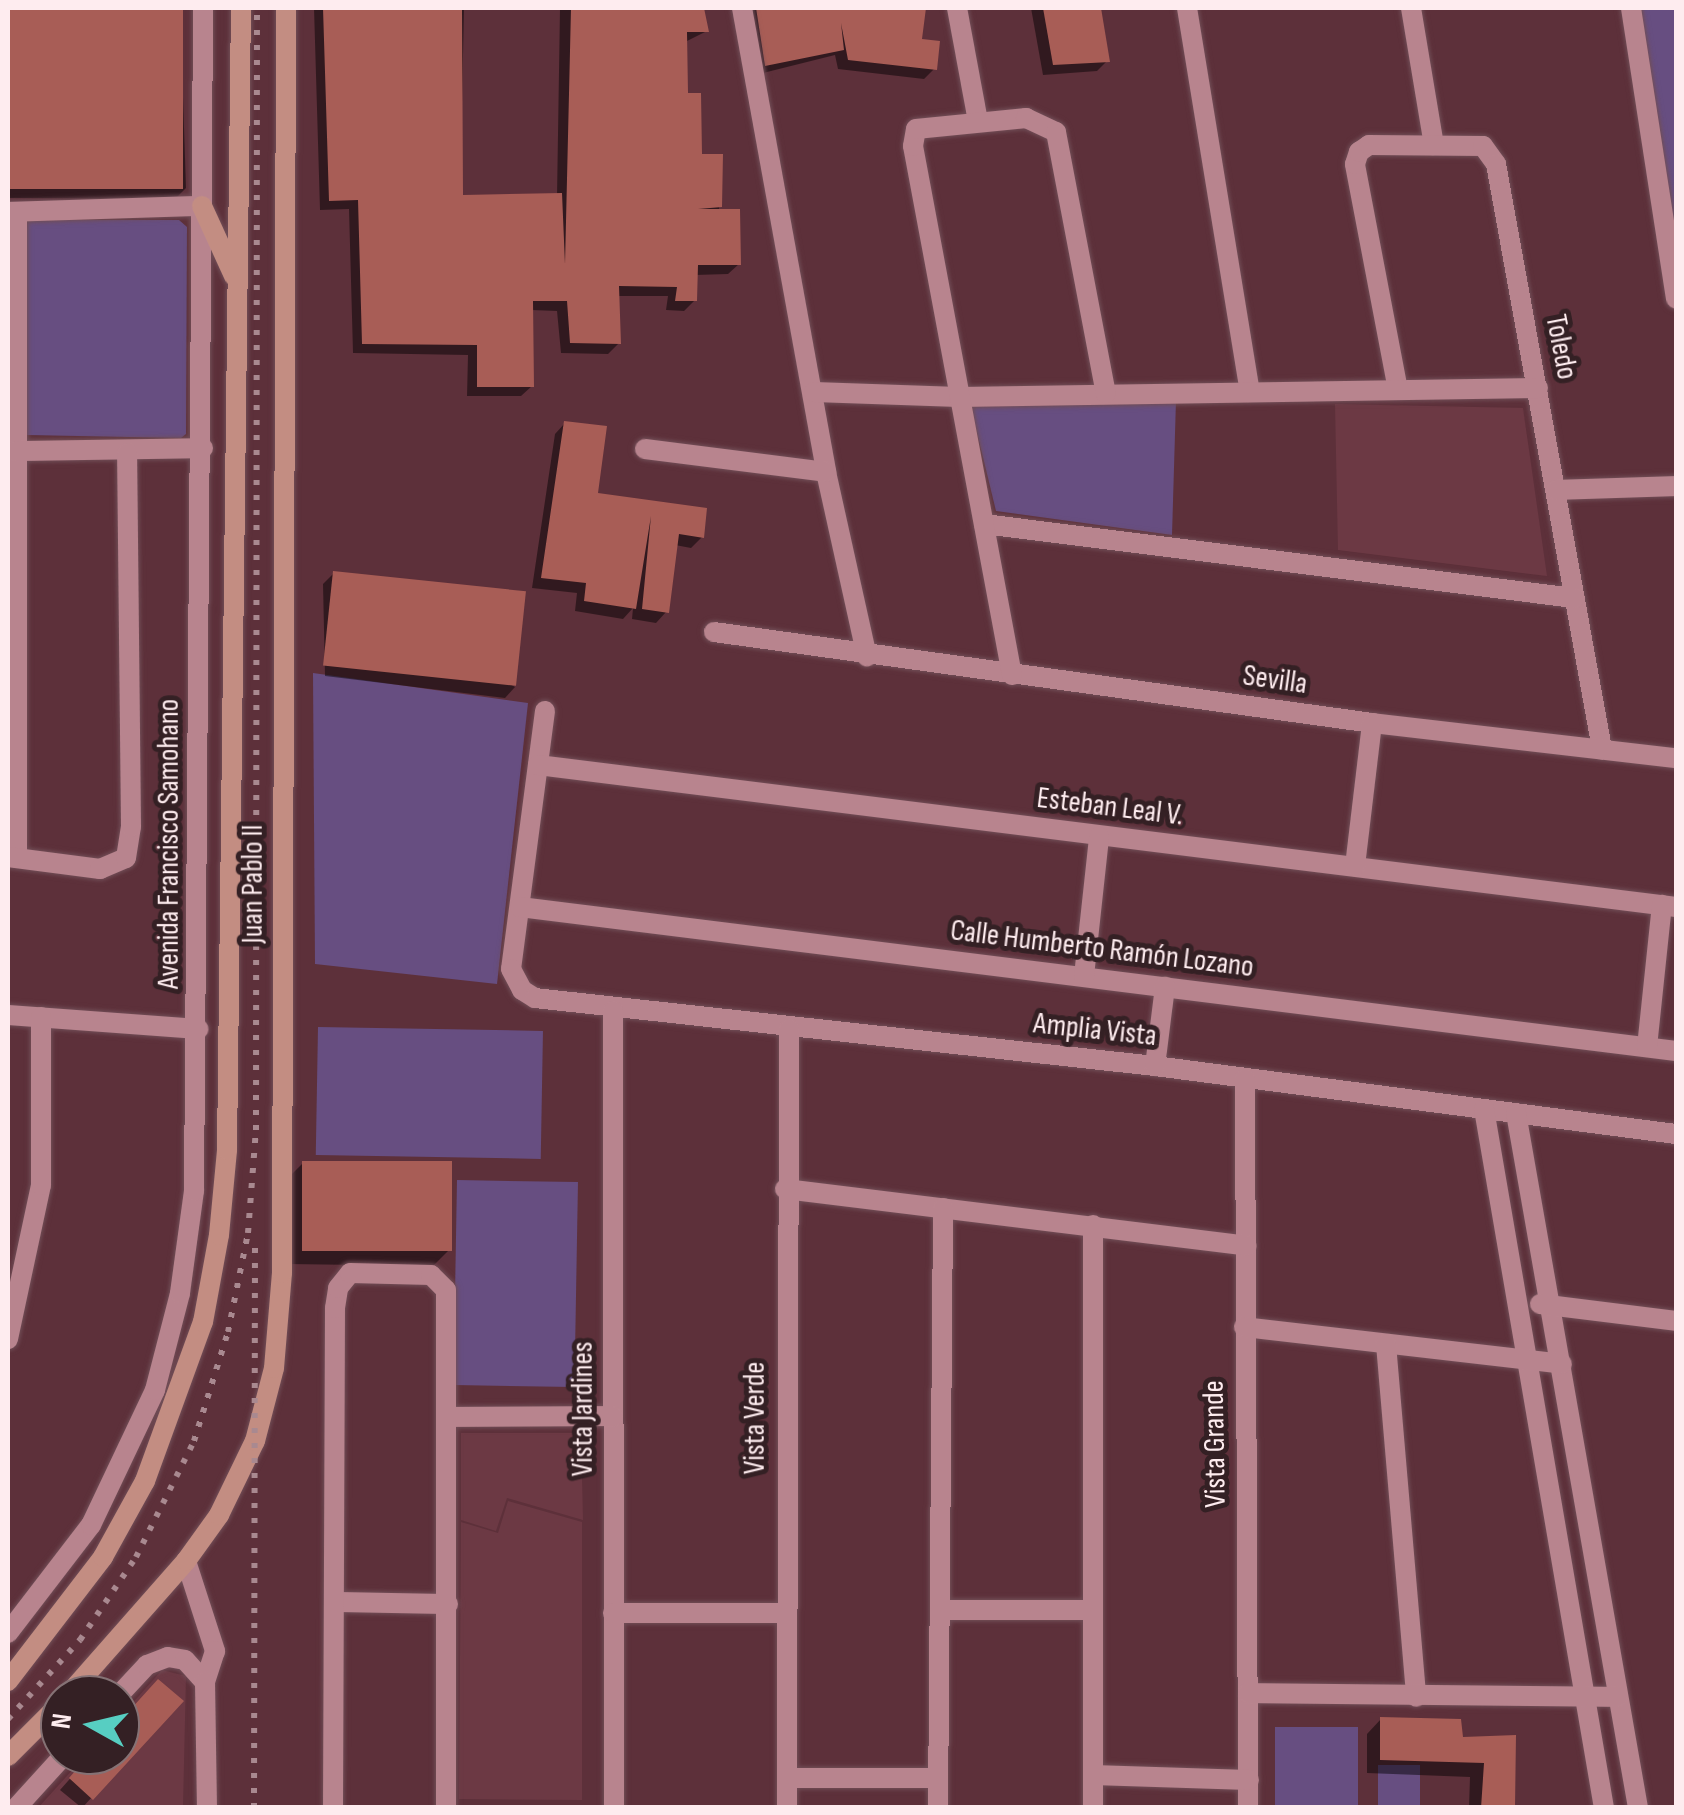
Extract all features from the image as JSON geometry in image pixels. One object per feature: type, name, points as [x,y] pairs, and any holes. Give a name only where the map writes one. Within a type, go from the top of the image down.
[{"type":"main road","name":"Juan Pablo II","points":[[8,1682],[66,1610],[145,1481],[198,1339],[219,1235],[227,1150],[242,8]]},
{"type":"main road","name":"Juan Pablo II","points":[[86,1675],[186,1562],[255,1441],[274,1368],[282,1274],[286,8]]},
{"type":"main road","points":[[202,206],[239,292]]},
{"type":"main road","points":[[8,1756],[40,1724]]},
{"type":"street","name":"Avenida Francisco Samohano","points":[[8,1634],[90,1524],[155,1390],[180,1293],[194,1191],[203,8]]},
{"type":"street","points":[[742,8],[826,472],[867,657]]},
{"type":"street","points":[[957,8],[978,121]]},
{"type":"street","points":[[1188,8],[1250,392]]},
{"type":"street","points":[[1398,390],[1355,164],[1369,146],[1434,145],[1411,8]]},
{"type":"street","points":[[1631,8],[1676,299]]},
{"type":"street","points":[[1012,675],[914,136],[923,126],[1039,120],[1056,132],[1106,393]]},
{"type":"street","name":"Toledo","points":[[1434,145],[1482,146],[1496,164],[1602,749]]},
{"type":"street","points":[[128,453],[131,827],[126,858],[100,869],[12,858],[12,212],[202,206]]},
{"type":"street","points":[[814,392],[959,397],[1538,388]]},
{"type":"street","points":[[15,451],[128,453],[202,448]]},
{"type":"street","points":[[644,449],[826,472]]},
{"type":"street","points":[[1556,490],[1676,486]]},
{"type":"street","points":[[984,524],[1574,598]]},
{"type":"street","name":"Sevilla","points":[[714,632],[867,657],[1676,758]]},
{"type":"street","points":[[520,908],[545,711]]},
{"type":"street","points":[[1355,866],[1372,723]]},
{"type":"street","name":"Esteban Leal V.","points":[[538,765],[1669,906]]},
{"type":"street","points":[[1084,976],[1099,837]]},
{"type":"street","points":[[1647,1047],[1669,906]]},
{"type":"street","name":"Calle Humberto Ramón Lozano","points":[[520,908],[1676,1051]]},
{"type":"street","name":"Amplia Vista","points":[[520,908],[514,979],[535,998],[613,1011],[1155,1066],[1676,1134]]},
{"type":"street","points":[[1155,1066],[1165,987]]},
{"type":"street","name":"Vista Jardines","points":[[613,1011],[614,1808]]},
{"type":"street","points":[[8,1014],[198,1029]]},
{"type":"street","points":[[8,1338],[41,1185],[41,1017]]},
{"type":"street","name":"Vista Verde","points":[[787,1808],[784,1189],[789,1029]]},
{"type":"street","name":"Vista Grande","points":[[1246,1079],[1248,1808]]},
{"type":"street","points":[[1484,1109],[1604,1808]]},
{"type":"street","points":[[1516,1113],[1638,1808]]},
{"type":"street","points":[[784,1189],[1246,1246]]},
{"type":"street","points":[[938,1808],[943,1208]]},
{"type":"street","points":[[1093,1226],[1089,1610],[1093,1808]]},
{"type":"street","points":[[333,1808],[335,1308],[343,1277],[431,1275],[446,1290],[446,1808]]},
{"type":"street","points":[[1519,1302],[1676,1321]]},
{"type":"street","points":[[1244,1327],[1562,1364]]},
{"type":"street","points":[[1386,1344],[1416,1697]]},
{"type":"street","points":[[449,1417],[613,1416]]},
{"type":"street","points":[[186,1562],[214,1651],[205,1682],[207,1808]]},
{"type":"street","points":[[334,1602],[448,1604]]},
{"type":"street","points":[[941,1610],[1089,1610]]},
{"type":"street","points":[[614,1613],[786,1613]]},
{"type":"street","points":[[138,1675],[147,1665],[168,1657],[185,1660],[205,1682]]},
{"type":"street","points":[[1248,1693],[1618,1697]]},
{"type":"street","points":[[16,1808],[46,1775]]},
{"type":"street","points":[[1094,1775],[1249,1780]]},
{"type":"street","points":[[787,1778],[938,1778]]},
{"type":"shaded area","points":[[1640,8],[1676,8],[1676,248]]},
{"type":"shaded area","points":[[23,220],[179,220],[187,227],[186,434],[181,438],[26,435]]},
{"type":"shaded area","points":[[977,400],[1176,400],[1172,535],[996,511],[971,408]]},
{"type":"shaded area","points":[[1335,404],[1523,408],[1547,576],[1338,550]]},
{"type":"shaded area","points":[[313,673],[528,703],[497,984],[315,964]]},
{"type":"shaded area","points":[[318,1027],[543,1031],[541,1159],[316,1155]]},
{"type":"shaded area","points":[[457,1180],[578,1182],[574,1387],[453,1385]]},
{"type":"shaded area","points":[[461,1433],[581,1433],[583,1520],[507,1498],[496,1531],[461,1520]]},
{"type":"shaded area","points":[[508,1501],[582,1522],[582,1800],[459,1799],[461,1522],[498,1533]]},
{"type":"shaded area","points":[[162,1670],[186,1676],[183,1807],[38,1808],[68,1775],[140,1775],[140,1695]]},
{"type":"shaded area","points":[[1275,1727],[1358,1727],[1358,1807],[1275,1807]]},
{"type":"shaded area","points":[[1378,1765],[1420,1765],[1420,1807],[1378,1807]]},
{"type":"building","points":[[8,8],[183,8],[183,189],[8,189]]},
{"type":"building","points":[[323,8],[462,8],[463,195],[562,193],[565,264],[571,8],[704,8],[709,32],[687,32],[688,93],[701,93],[702,154],[723,154],[722,207],[698,209],[740,209],[741,265],[698,265],[697,301],[675,301],[677,287],[619,286],[621,344],[570,343],[567,301],[533,301],[534,387],[477,387],[477,345],[362,344],[358,200],[329,201]]},
{"type":"building","points":[[756,8],[926,8],[922,39],[940,41],[937,70],[848,60],[841,23],[844,50],[765,66]]},
{"type":"building","points":[[1043,8],[1101,8],[1110,62],[1053,65]]},
{"type":"building","points":[[564,421],[607,426],[598,493],[707,508],[704,538],[679,534],[669,613],[642,609],[651,516],[636,609],[584,601],[586,583],[541,578]]},
{"type":"building","points":[[333,571],[526,591],[516,686],[323,665]]},
{"type":"building","points":[[302,1161],[452,1161],[452,1251],[302,1251]]},
{"type":"building","points":[[158,1679],[184,1701],[140,1749],[140,1699]]},
{"type":"building","points":[[1380,1717],[1461,1719],[1463,1737],[1516,1735],[1515,1808],[1481,1808],[1484,1763],[1380,1760]]},
{"type":"building","points":[[72,1775],[116,1775],[93,1800],[69,1778]]},
{"type":"railway","points":[[8,1719],[80,1640],[136,1557],[194,1441],[228,1332],[248,1233],[256,1130],[257,8]]},
{"type":"railway","points":[[254,1808],[255,1245]]}]
